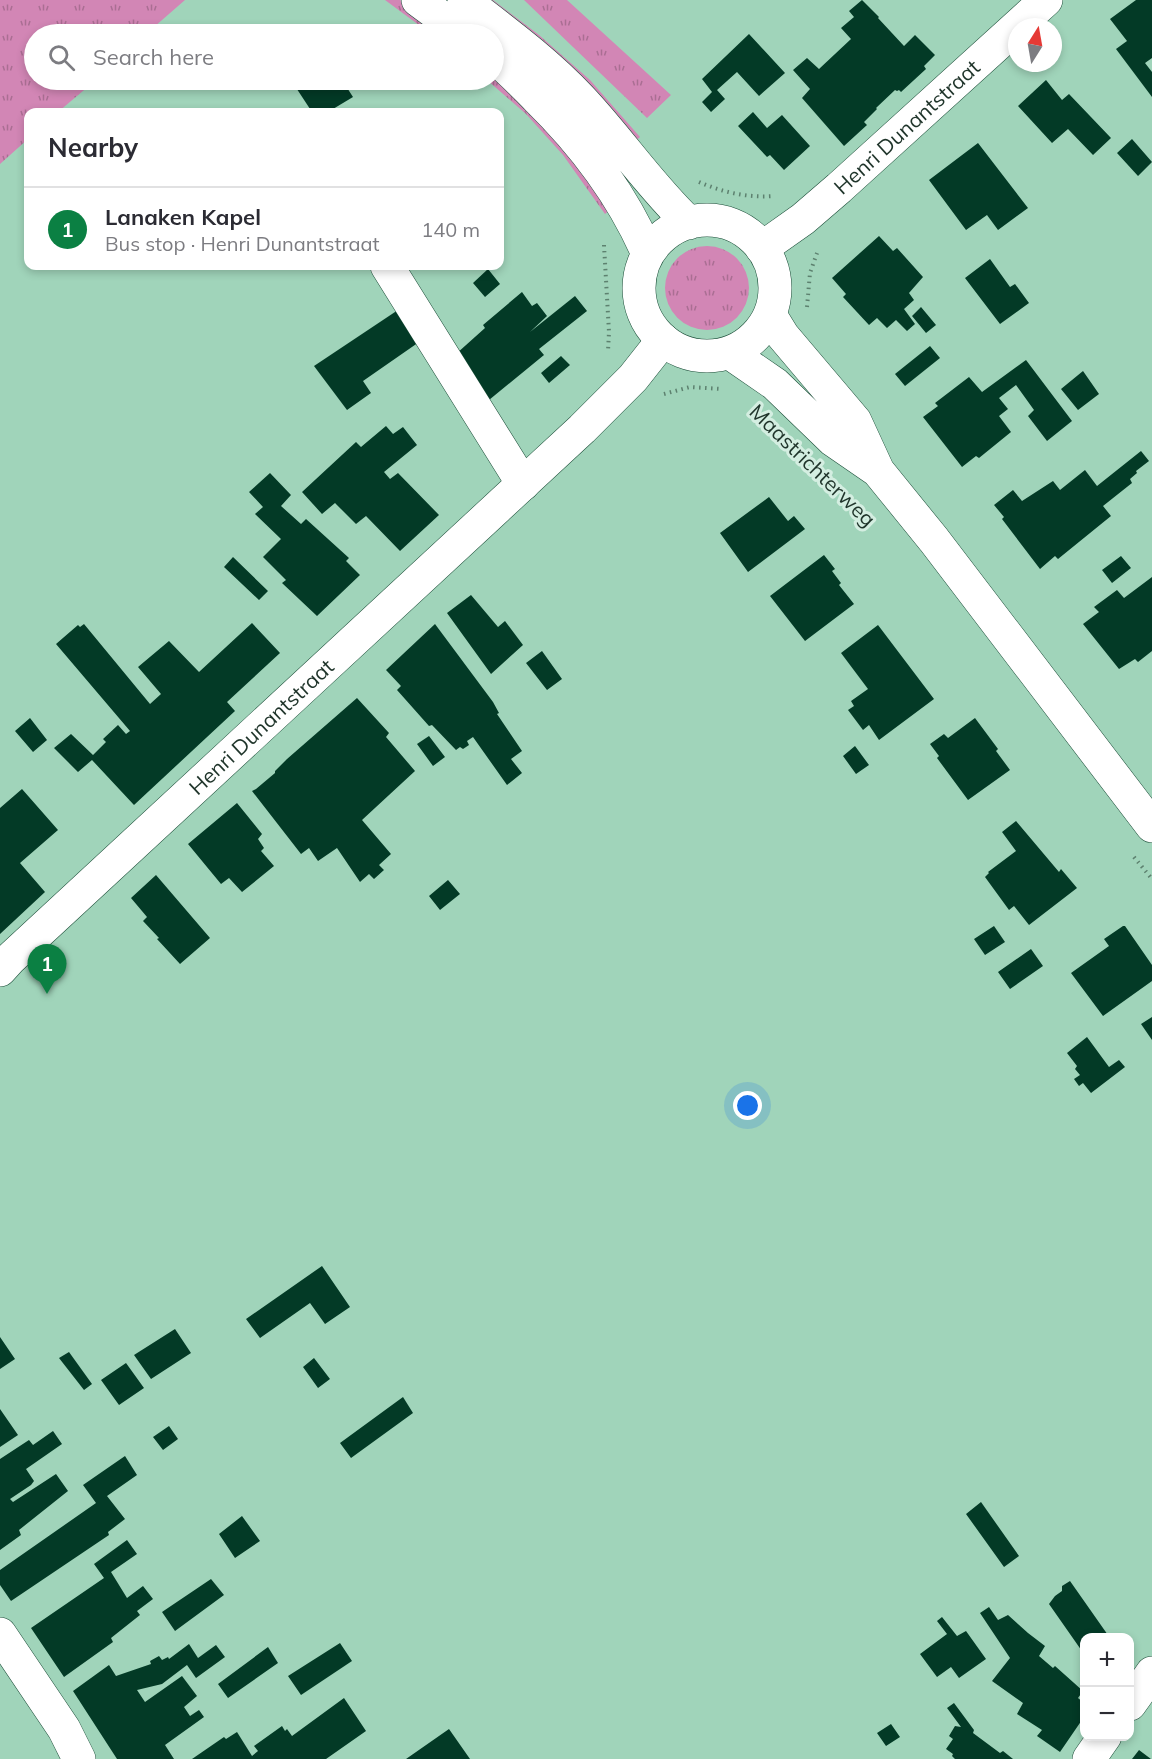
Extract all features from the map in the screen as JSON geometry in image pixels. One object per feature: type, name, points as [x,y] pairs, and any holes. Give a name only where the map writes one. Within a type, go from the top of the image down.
[{"type":"main road","points":[[418,0],[450,24]]},
{"type":"main road","points":[[464,0],[495,24]]},
{"type":"main road","name":"Henri Dunantstraat","points":[[762,248],[803,219],[839,188],[1046,0]]},
{"type":"main road","points":[[504,31],[549,68],[579,97],[671,206],[689,223]]},
{"type":"main road","points":[[504,67],[562,122],[586,152],[623,204],[648,254]]},
{"type":"main road","points":[[707,220],[734,226],[750,235],[762,248],[769,258],[775,280],[774,303],[765,324],[750,341],[730,353],[695,355],[673,347],[652,329],[640,300],[639,284],[648,254],[665,235],[689,223],[707,220]]},
{"type":"main road","points":[[389,270],[523,484]]},
{"type":"main road","name":"Maastrichterweg","points":[[770,315],[783,336],[855,421],[878,471],[934,540],[1152,826]]},
{"type":"main road","name":"Henri Dunantstraat","points":[[0,970],[582,429],[633,378],[663,340]]},
{"type":"main road","name":"Maastrichterweg","points":[[730,353],[775,384],[833,440],[878,471]]},
{"type":"main road","points":[[0,1634],[64,1729],[79,1759]]},
{"type":"main road","points":[[1134,1698],[1152,1673]]},
{"type":"main road","points":[[1089,1759],[1103,1741]]},
{"type":"path","points":[[603,243],[609,332],[608,358],[654,397],[690,387],[724,390]]},
{"type":"path","points":[[1131,853],[1152,879]]},
{"type":"green space","points":[[0,0],[185,0],[157,24],[24,24],[24,90],[84,90],[63,108],[24,108],[24,143],[0,164]]},
{"type":"green space","points":[[385,0],[400,0],[432,24],[417,24]]},
{"type":"green space","points":[[478,0],[493,0],[539,35],[590,80],[640,137],[633,143]]},
{"type":"green space","points":[[524,0],[567,0],[671,95],[647,118]]},
{"type":"green space","points":[[504,83],[542,116],[612,208],[605,214],[563,155],[526,114],[498,90],[504,90]]},
{"type":"green space","points":[[699,246],[715,246],[731,253],[742,264],[749,280],[746,304],[737,318],[715,330],[699,330],[683,323],[672,312],[665,296],[665,280],[672,264],[683,253]]},
{"type":"building","points":[[862,0],[904,46],[915,35],[935,55],[924,66],[926,69],[901,92],[895,90],[876,108],[864,122],[867,125],[844,146],[802,98],[810,89],[793,70],[807,58],[819,69],[851,39],[841,28],[854,17],[849,11]]},
{"type":"building","points":[[1136,0],[1152,0],[1152,58],[1145,63],[1152,72],[1152,97],[1116,49],[1127,41],[1110,19]]},
{"type":"building","points":[[749,34],[785,73],[759,96],[737,72],[717,90],[725,99],[711,112],[702,102],[712,92],[702,79]]},
{"type":"building","points":[[1046,80],[1062,100],[1069,94],[1111,138],[1093,155],[1068,129],[1052,143],[1018,106]]},
{"type":"building","points":[[298,90],[348,90],[353,97],[335,108],[309,108]]},
{"type":"building","points":[[753,112],[767,128],[782,115],[810,146],[784,170],[770,155],[767,157],[738,126]]},
{"type":"building","points":[[1132,139],[1152,162],[1138,176],[1117,153]]},
{"type":"building","points":[[978,143],[1028,208],[998,230],[987,215],[966,230],[929,180]]},
{"type":"building","points":[[879,236],[893,251],[897,248],[923,277],[909,293],[914,300],[904,309],[915,324],[907,331],[896,320],[887,328],[877,318],[869,325],[843,297],[846,294],[832,278]]},
{"type":"building","points":[[990,259],[1010,287],[1015,284],[1029,303],[1000,324],[965,278]]},
{"type":"building","points":[[489,270],[500,284],[485,297],[473,283]]},
{"type":"building","points":[[522,292],[532,306],[537,303],[547,316],[530,332],[575,296],[587,311],[539,349],[544,355],[489,400],[456,354],[485,328],[483,325]]},
{"type":"building","points":[[921,307],[936,325],[926,333],[912,316]]},
{"type":"building","points":[[401,308],[422,340],[363,381],[371,393],[347,410],[314,366]]},
{"type":"building","points":[[930,346],[940,358],[905,386],[895,374]]},
{"type":"building","points":[[561,356],[570,365],[549,383],[541,373]]},
{"type":"building","points":[[1026,360],[1072,421],[1047,441],[1028,416],[1034,410],[1016,385],[999,398],[1008,409],[999,416],[1011,432],[979,458],[976,456],[962,467],[923,417],[938,406],[935,403],[969,377],[982,392]]},
{"type":"building","points":[[1083,371],[1099,394],[1078,410],[1061,389]]},
{"type":"building","points":[[386,426],[393,434],[403,427],[417,445],[384,472],[390,479],[398,473],[439,515],[400,551],[366,516],[356,524],[335,503],[322,514],[302,492],[356,442],[361,447]]},
{"type":"building","points":[[1141,451],[1149,461],[1136,471],[1137,473],[1130,479],[1132,483],[1103,506],[1111,516],[1058,559],[1055,556],[1040,569],[994,505],[1013,490],[1022,501],[1053,481],[1060,490],[1085,470],[1097,486]]},
{"type":"building","points":[[270,473],[291,495],[281,506],[301,524],[306,519],[349,558],[346,561],[360,575],[317,616],[282,583],[286,580],[263,557],[281,539],[255,514],[263,507],[249,492]]},
{"type":"building","points":[[769,497],[788,521],[794,516],[805,529],[748,572],[720,533]]},
{"type":"building","points":[[824,555],[835,569],[832,571],[841,583],[839,585],[854,604],[805,641],[770,596]]},
{"type":"building","points":[[1121,556],[1131,568],[1112,583],[1102,570]]},
{"type":"building","points":[[233,557],[268,591],[259,600],[224,567]]},
{"type":"building","points":[[1152,577],[1152,651],[1138,662],[1135,659],[1119,669],[1083,624],[1099,612],[1094,607],[1117,590],[1124,598]]},
{"type":"building","points":[[471,595],[498,627],[505,621],[523,645],[491,674],[447,613]]},
{"type":"building","points":[[252,623],[280,653],[227,702],[235,711],[134,805],[92,760],[78,772],[54,748],[71,734],[93,755],[106,742],[103,739],[118,725],[126,734],[130,731],[56,644],[78,625],[80,627],[84,624],[150,704],[161,694],[138,667],[169,641],[199,672]]},
{"type":"building","points":[[435,624],[493,702],[499,713],[497,714],[522,751],[511,759],[522,773],[507,785],[473,737],[467,741],[469,745],[456,750],[432,725],[429,726],[397,690],[401,686],[386,670]]},
{"type":"building","points":[[878,625],[934,699],[879,740],[869,725],[863,730],[848,710],[854,706],[851,701],[868,689],[841,653]]},
{"type":"building","points":[[542,651],[562,679],[547,690],[526,663]]},
{"type":"building","points":[[357,698],[389,733],[386,737],[415,771],[362,820],[391,854],[379,865],[384,870],[374,879],[369,874],[360,882],[337,848],[318,861],[309,848],[301,854],[252,791]]},
{"type":"building","points":[[30,718],[47,740],[33,752],[15,731]]},
{"type":"building","points":[[975,718],[1010,770],[968,800],[937,758],[939,756],[930,744],[944,734],[948,738]]},
{"type":"building","points":[[429,736],[445,757],[433,766],[417,744]]},
{"type":"building","points":[[855,746],[869,765],[856,774],[843,756]]},
{"type":"building","points":[[22,789],[58,830],[20,863],[45,892],[0,934],[0,808]]},
{"type":"building","points":[[237,803],[262,834],[258,839],[264,848],[261,851],[274,866],[242,892],[229,878],[221,884],[188,844]]},
{"type":"building","points":[[1016,821],[1059,872],[1061,869],[1077,888],[1029,925],[1014,906],[1009,910],[985,877],[988,872],[1016,851],[1002,832]]},
{"type":"building","points":[[156,875],[210,938],[180,964],[143,921],[147,917],[131,898]]},
{"type":"building","points":[[448,880],[460,894],[440,910],[429,896]]},
{"type":"building","points":[[994,926],[1005,942],[985,955],[974,939]]},
{"type":"building","points":[[1123,926],[1152,965],[1152,981],[1103,1016],[1071,973],[1109,946],[1104,939]]},
{"type":"building","points":[[1031,949],[1043,966],[1010,989],[998,972]]},
{"type":"building","points":[[1152,1017],[1152,1040],[1141,1024]]},
{"type":"building","points":[[1087,1037],[1109,1067],[1119,1060],[1125,1067],[1091,1093],[1083,1083],[1079,1086],[1074,1079],[1080,1075],[1075,1069],[1077,1066],[1067,1053]]},
{"type":"building","points":[[322,1266],[350,1307],[325,1324],[310,1303],[260,1338],[246,1319]]},
{"type":"building","points":[[175,1329],[191,1353],[151,1379],[134,1355]]},
{"type":"building","points":[[0,1337],[15,1359],[0,1369]]},
{"type":"building","points":[[69,1352],[92,1384],[84,1390],[59,1358]]},
{"type":"building","points":[[314,1358],[330,1379],[318,1388],[303,1367]]},
{"type":"building","points":[[126,1363],[144,1388],[119,1405],[101,1380]]},
{"type":"building","points":[[403,1397],[413,1413],[351,1458],[340,1443]]},
{"type":"building","points":[[0,1409],[18,1435],[0,1447]]},
{"type":"building","points":[[169,1426],[178,1439],[163,1450],[153,1437]]},
{"type":"building","points":[[53,1431],[62,1444],[26,1469],[34,1481],[10,1499],[13,1502],[56,1474],[68,1491],[19,1530],[21,1535],[0,1550],[0,1459],[29,1440],[33,1445]]},
{"type":"building","points":[[125,1456],[137,1475],[107,1496],[125,1519],[108,1532],[109,1535],[11,1601],[0,1585],[0,1570],[96,1503],[83,1485]]},
{"type":"building","points":[[981,1502],[1019,1556],[1004,1567],[966,1514]]},
{"type":"building","points":[[242,1516],[260,1541],[235,1558],[219,1534]]},
{"type":"building","points":[[127,1540],[137,1554],[111,1572],[127,1598],[143,1586],[153,1599],[137,1611],[140,1615],[111,1638],[113,1642],[64,1677],[31,1628],[104,1578],[94,1564]]},
{"type":"building","points":[[211,1579],[224,1595],[175,1631],[162,1612]]},
{"type":"building","points":[[1070,1581],[1106,1633],[1080,1633],[1080,1648],[1049,1604],[1062,1591],[1062,1586]]},
{"type":"building","points":[[989,1607],[998,1620],[1008,1615],[1045,1646],[1039,1656],[1053,1668],[1055,1666],[1080,1688],[1078,1698],[1080,1700],[1080,1723],[1060,1752],[1037,1736],[1042,1730],[1017,1714],[1023,1703],[992,1681],[1010,1658],[980,1613]]},
{"type":"building","points":[[942,1617],[957,1636],[966,1631],[986,1659],[959,1678],[951,1667],[937,1677],[920,1654],[947,1634],[937,1621]]},
{"type":"building","points":[[340,1643],[352,1661],[301,1695],[288,1676]]},
{"type":"building","points":[[189,1644],[198,1658],[216,1645],[225,1657],[196,1678],[187,1665],[162,1684],[137,1690],[145,1702],[182,1676],[197,1696],[184,1707],[190,1716],[199,1710],[204,1717],[165,1745],[174,1759],[117,1759],[73,1691],[109,1665],[116,1676],[151,1664],[150,1661],[159,1656],[162,1660],[168,1657],[169,1659]]},
{"type":"building","points":[[268,1647],[278,1663],[228,1698],[218,1684]]},
{"type":"building","points":[[344,1698],[366,1731],[326,1759],[192,1759],[224,1737],[226,1739],[237,1732],[252,1756],[258,1751],[254,1746],[282,1726],[292,1736]]},
{"type":"building","points":[[954,1703],[974,1730],[973,1733],[1000,1753],[1003,1751],[1013,1759],[955,1759],[953,1754],[946,1749],[953,1739],[949,1736],[955,1726],[961,1727],[947,1708]]},
{"type":"building","points":[[891,1724],[900,1737],[886,1746],[877,1733]]},
{"type":"building","points":[[449,1729],[470,1759],[406,1759]]},
{"type":"building","points":[[1139,1750],[1151,1759],[1132,1759]]},
{"type":"place","name":"Lanaken Kapel","points":[[47,994]]}]
